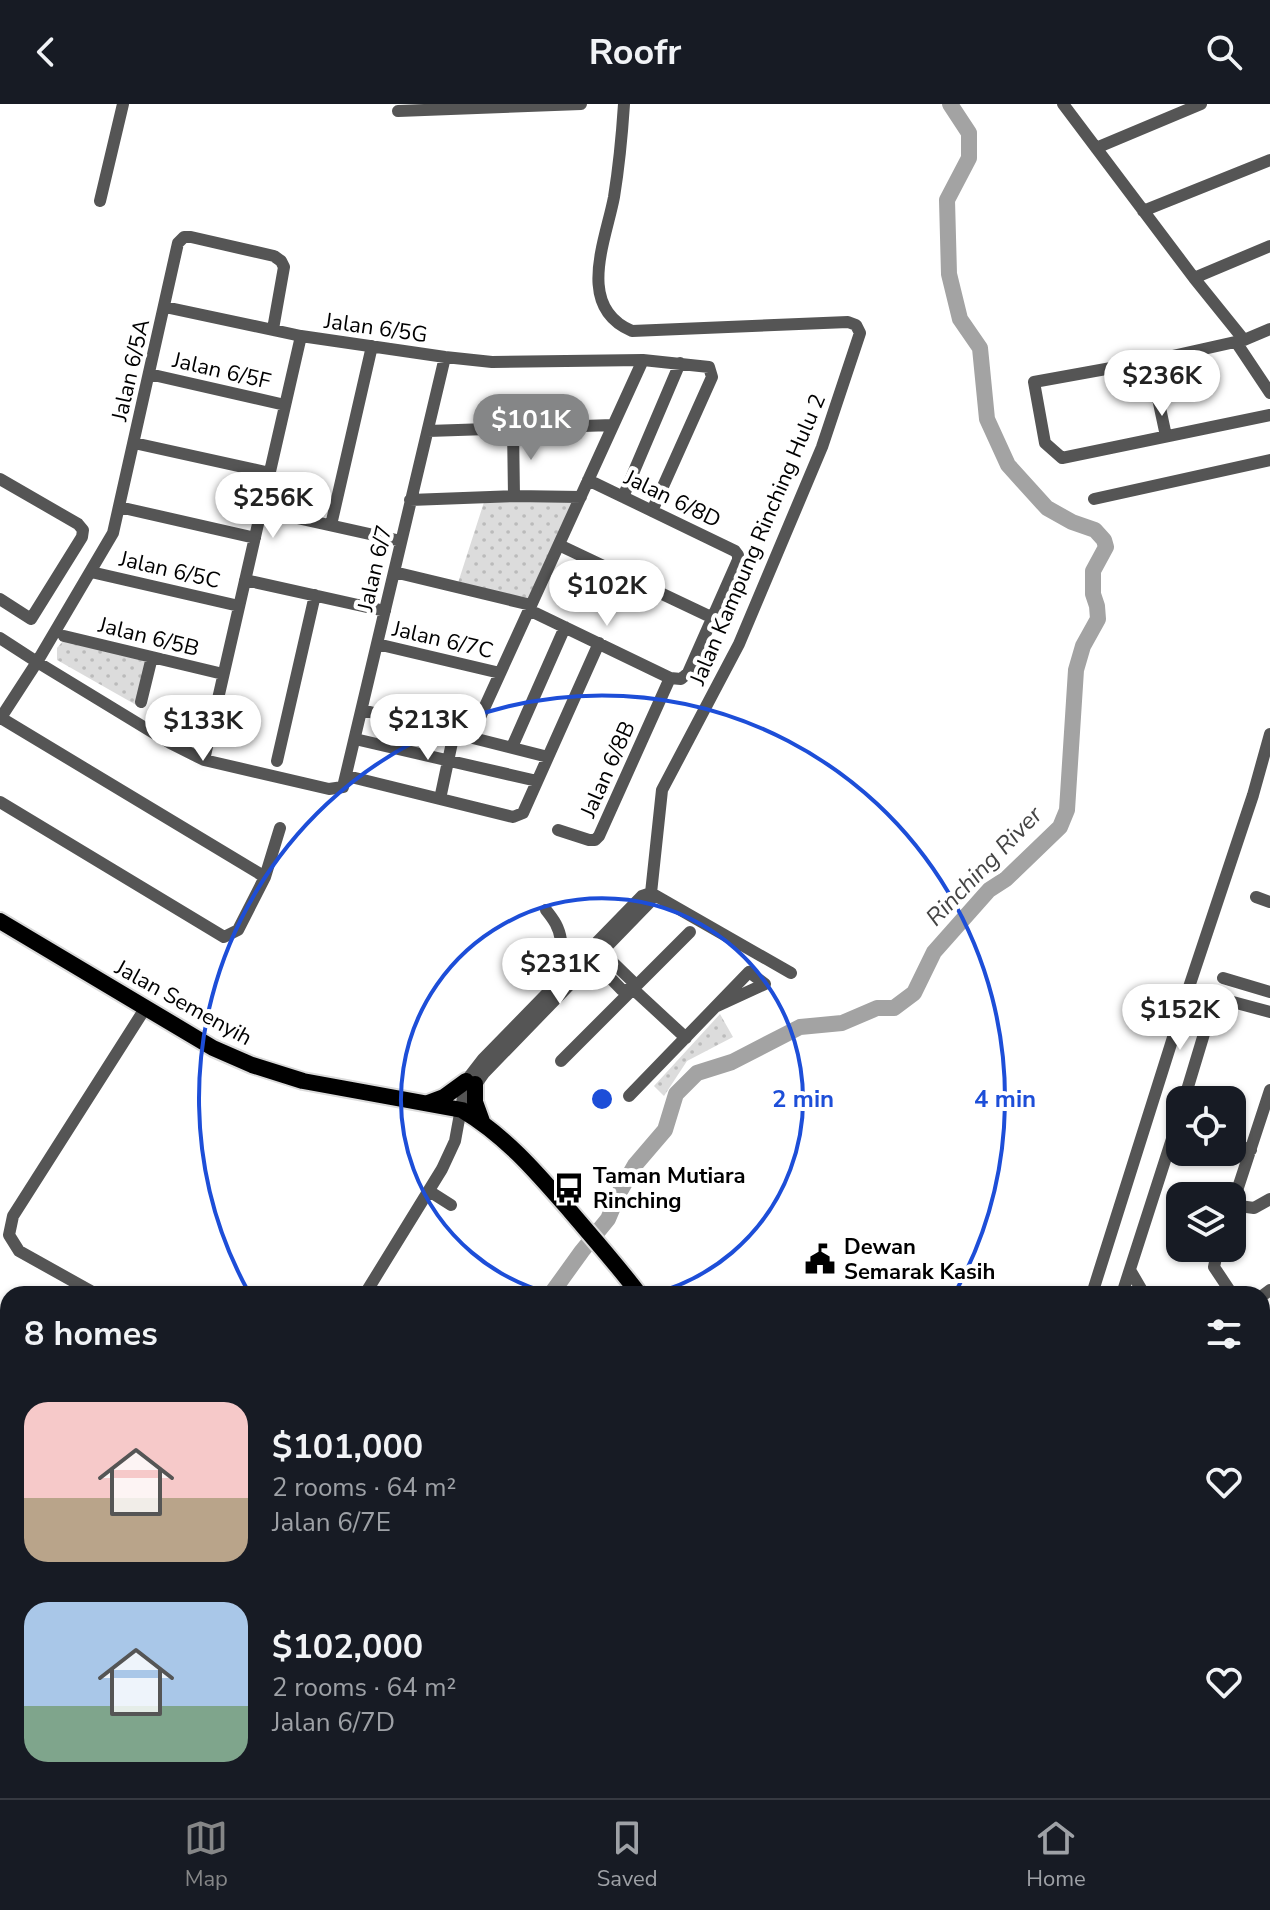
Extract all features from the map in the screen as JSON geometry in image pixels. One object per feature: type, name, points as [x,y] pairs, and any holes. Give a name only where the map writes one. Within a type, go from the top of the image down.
[{"type":"main road","name":"Jalan Semenyih","points":[[0,921],[213,1048],[252,1065],[303,1081],[428,1103],[483,1124],[529,1163],[634,1286]]},
{"type":"main road","points":[[428,1103],[470,1083],[483,1124]]},
{"type":"main road","name":"Jalan Semenyih","points":[[406,1100],[461,1114],[500,1136]]},
{"type":"street","points":[[100,201],[123,104]]},
{"type":"street","points":[[398,111],[581,104]]},
{"type":"street","name":"Jalan Kampung Rinching Hulu 2","points":[[624,104],[613,200],[598,264],[601,299],[608,315],[632,331],[848,322],[856,325],[860,333],[822,447],[739,644],[662,790],[651,893]]},
{"type":"street","points":[[1063,104],[1240,341],[1270,393]]},
{"type":"street","points":[[1096,148],[1201,104]]},
{"type":"street","points":[[1143,211],[1270,160]]},
{"type":"street","name":"Jalan 6/5A","points":[[0,718],[113,533],[178,243],[184,237],[191,237],[274,256],[281,261],[284,267],[273,329]]},
{"type":"street","points":[[1194,278],[1270,246]]},
{"type":"street","points":[[165,307],[301,336]]},
{"type":"street","points":[[1270,329],[1240,341],[1034,382],[1045,443],[1062,458],[1270,415]]},
{"type":"street","name":"Jalan 6/5G","points":[[204,760],[301,336],[492,362],[643,360],[709,367],[712,377],[652,511]]},
{"type":"street","points":[[331,525],[372,346]]},
{"type":"street","name":"Jalan 6/7","points":[[345,782],[445,357]]},
{"type":"street","points":[[471,737],[643,360]]},
{"type":"street","points":[[1150,361],[1166,436]]},
{"type":"street","points":[[623,497],[680,363]]},
{"type":"street","name":"Jalan 6/5F","points":[[149,374],[285,405]]},
{"type":"street","points":[[428,431],[613,425]]},
{"type":"street","points":[[513,428],[514,496]]},
{"type":"street","points":[[134,443],[270,473]]},
{"type":"street","points":[[1094,499],[1270,460]]},
{"type":"street","points":[[0,479],[78,524],[83,530],[82,537],[31,619],[0,599]]},
{"type":"street","name":"Jalan 6/8D","points":[[588,480],[735,551],[738,560],[713,618]]},
{"type":"street","points":[[410,500],[581,497]]},
{"type":"street","points":[[119,507],[255,538]]},
{"type":"street","points":[[261,510],[401,541]]},
{"type":"street","points":[[394,572],[530,607],[670,678],[681,679],[688,673],[713,618],[559,545]]},
{"type":"street","name":"Jalan 6/5C","points":[[91,572],[239,606]]},
{"type":"street","points":[[245,580],[385,611]]},
{"type":"street","points":[[277,761],[315,595]]},
{"type":"street","points":[[512,747],[565,627]]},
{"type":"street","name":"Jalan 6/5B","points":[[64,636],[223,674]]},
{"type":"street","points":[[0,638],[62,678],[204,760],[329,789],[345,782],[440,799],[513,817],[523,813],[599,643]]},
{"type":"street","name":"Jalan 6/7C","points":[[377,644],[500,673]]},
{"type":"street","points":[[18,651],[29,653],[46,646],[47,657],[62,678]]},
{"type":"street","points":[[141,702],[152,657]]},
{"type":"street","name":"Jalan 6/8B","points":[[558,830],[589,840],[599,836],[670,678]]},
{"type":"street","points":[[362,710],[548,757]]},
{"type":"street","points":[[0,718],[265,877]]},
{"type":"street","points":[[440,799],[454,733]]},
{"type":"street","points":[[1095,1286],[1270,734]]},
{"type":"street","points":[[178,747],[202,744],[210,735]]},
{"type":"street","points":[[210,735],[212,747],[230,766]]},
{"type":"street","points":[[355,739],[537,781]]},
{"type":"street","points":[[0,802],[224,937],[238,930],[265,877],[280,828]]},
{"type":"street","points":[[470,1083],[594,953],[642,896],[651,893],[791,973]]},
{"type":"street","points":[[1256,897],[1270,902]]},
{"type":"street","points":[[546,910],[556,922],[562,965],[568,972]]},
{"type":"street","points":[[561,1061],[690,932]]},
{"type":"street","points":[[370,1286],[442,1169],[455,1141],[470,1083],[483,1059],[568,972],[594,953]]},
{"type":"street","points":[[594,953],[632,981],[633,989],[686,1038]]},
{"type":"street","points":[[1223,978],[1270,992]]},
{"type":"street","points":[[1188,990],[1270,1012]]},
{"type":"street","points":[[629,1096],[717,1006]]},
{"type":"street","points":[[82,1286],[19,1251],[9,1235],[13,1216],[146,1007]]},
{"type":"street","points":[[1188,1086],[1210,1014]]},
{"type":"street","points":[[1240,1182],[1270,1090]]},
{"type":"street","points":[[1246,1148],[1251,1150]]},
{"type":"street","points":[[1125,1286],[1166,1162]]},
{"type":"street","points":[[429,1191],[451,1205]]},
{"type":"street","points":[[1246,1207],[1254,1208],[1270,1199]]},
{"type":"street","points":[[1215,1262],[1214,1267],[1227,1286]]},
{"type":"street","points":[[1130,1270],[1139,1286]]},
{"type":"shaded area","points":[[579,498],[531,604],[457,586],[485,499]]},
{"type":"shaded area","points":[[64,640],[149,660],[138,706],[57,660],[57,648]]},
{"type":"shaded area","points":[[720,1014],[733,1037],[687,1061],[664,1096],[654,1086]]},
{"type":"waterway","name":"Rinching River","points":[[557,1286],[608,1219],[635,1165],[665,1130],[676,1094],[697,1073],[732,1062],[800,1027],[842,1023],[877,1008],[894,1008],[914,993],[934,952],[989,890],[1006,879],[1060,827],[1067,810],[1076,670],[1083,646],[1098,619],[1093,571],[1106,547],[1095,530],[1047,508],[1008,465],[987,419],[980,348],[960,319],[949,274],[947,200],[969,158],[969,133],[950,104]]},
{"type":"place","name":"Taman Mutiara Rinching","points":[[569,1188]]},
{"type":"place","name":"Dewan Semarak Kasih","points":[[820,1259]]}]
